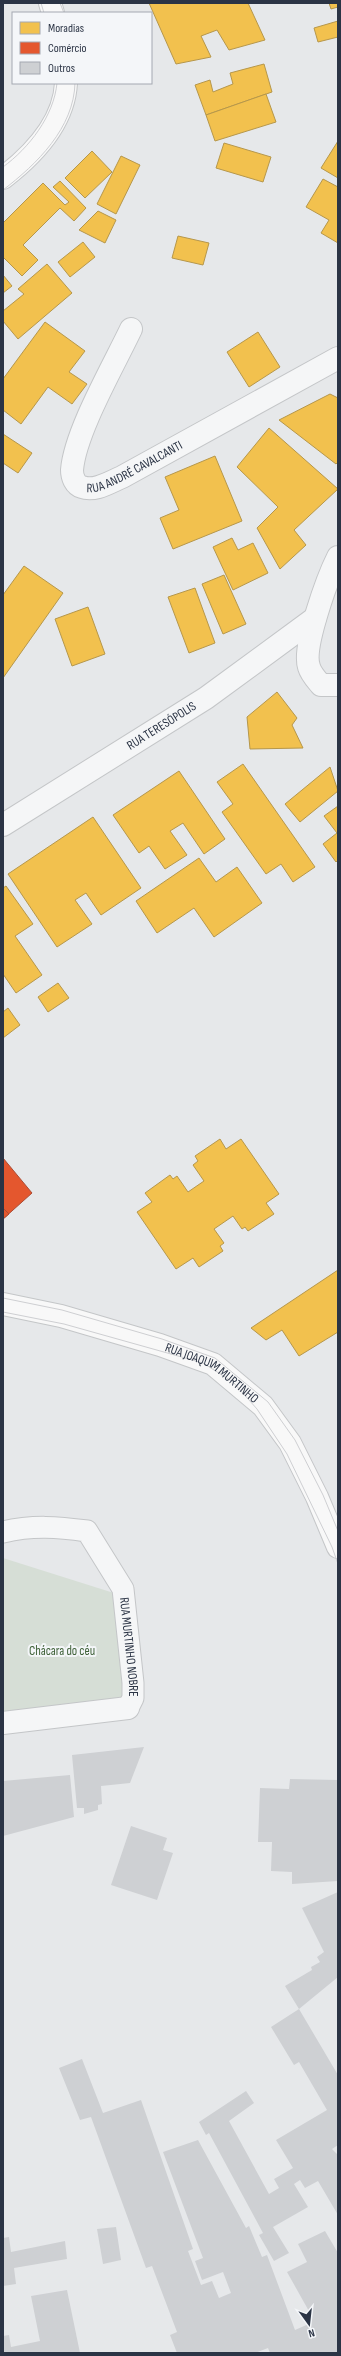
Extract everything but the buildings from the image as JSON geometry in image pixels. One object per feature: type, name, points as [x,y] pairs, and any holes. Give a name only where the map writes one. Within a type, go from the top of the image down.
[{"type":"street","points":[[3,178],[32,153],[44,138],[60,109],[66,84]]},
{"type":"street","name":"RUA ANDRÉ CAVALCANTI","points":[[131,329],[83,430],[72,470],[75,482],[81,487],[91,489],[122,477],[338,358]]},
{"type":"street","points":[[338,557],[315,618],[308,654],[308,666],[321,685],[338,685]]},
{"type":"street","name":"RUA TERESÓPOLIS","points":[[3,825],[206,698],[315,618]]},
{"type":"street","name":"RUA JOAQUIM MURTINHO","points":[[3,1304],[60,1316],[160,1345],[213,1364],[263,1406],[290,1443],[317,1497],[338,1547]]},
{"type":"street","name":"RUA MURTINHO NOBRE","points":[[3,1723],[128,1708]]},
{"type":"lane","name":"RUA MURTINHO NOBRE","points":[[3,1532],[26,1526],[51,1526],[88,1531],[123,1589],[133,1683],[133,1698],[128,1708]]},
{"type":"green space","name":"Chácara do céu","points":[[3,1558],[117,1594],[125,1704],[3,1718]]},
{"type":"tram line","points":[[41,3],[44,12]]},
{"type":"tram line","points":[[60,3],[64,12]]},
{"type":"tram line","points":[[3,167],[31,141],[39,130],[51,107],[57,84]]},
{"type":"tram line","points":[[3,190],[40,157],[61,130],[73,99],[75,84]]},
{"type":"tram line","points":[[3,1298],[62,1310],[162,1339],[215,1358],[268,1402],[295,1440],[323,1495],[338,1531]]},
{"type":"tram line","points":[[3,1312],[64,1324],[203,1363],[233,1382],[257,1409],[287,1454],[332,1547],[338,1564]]}]
